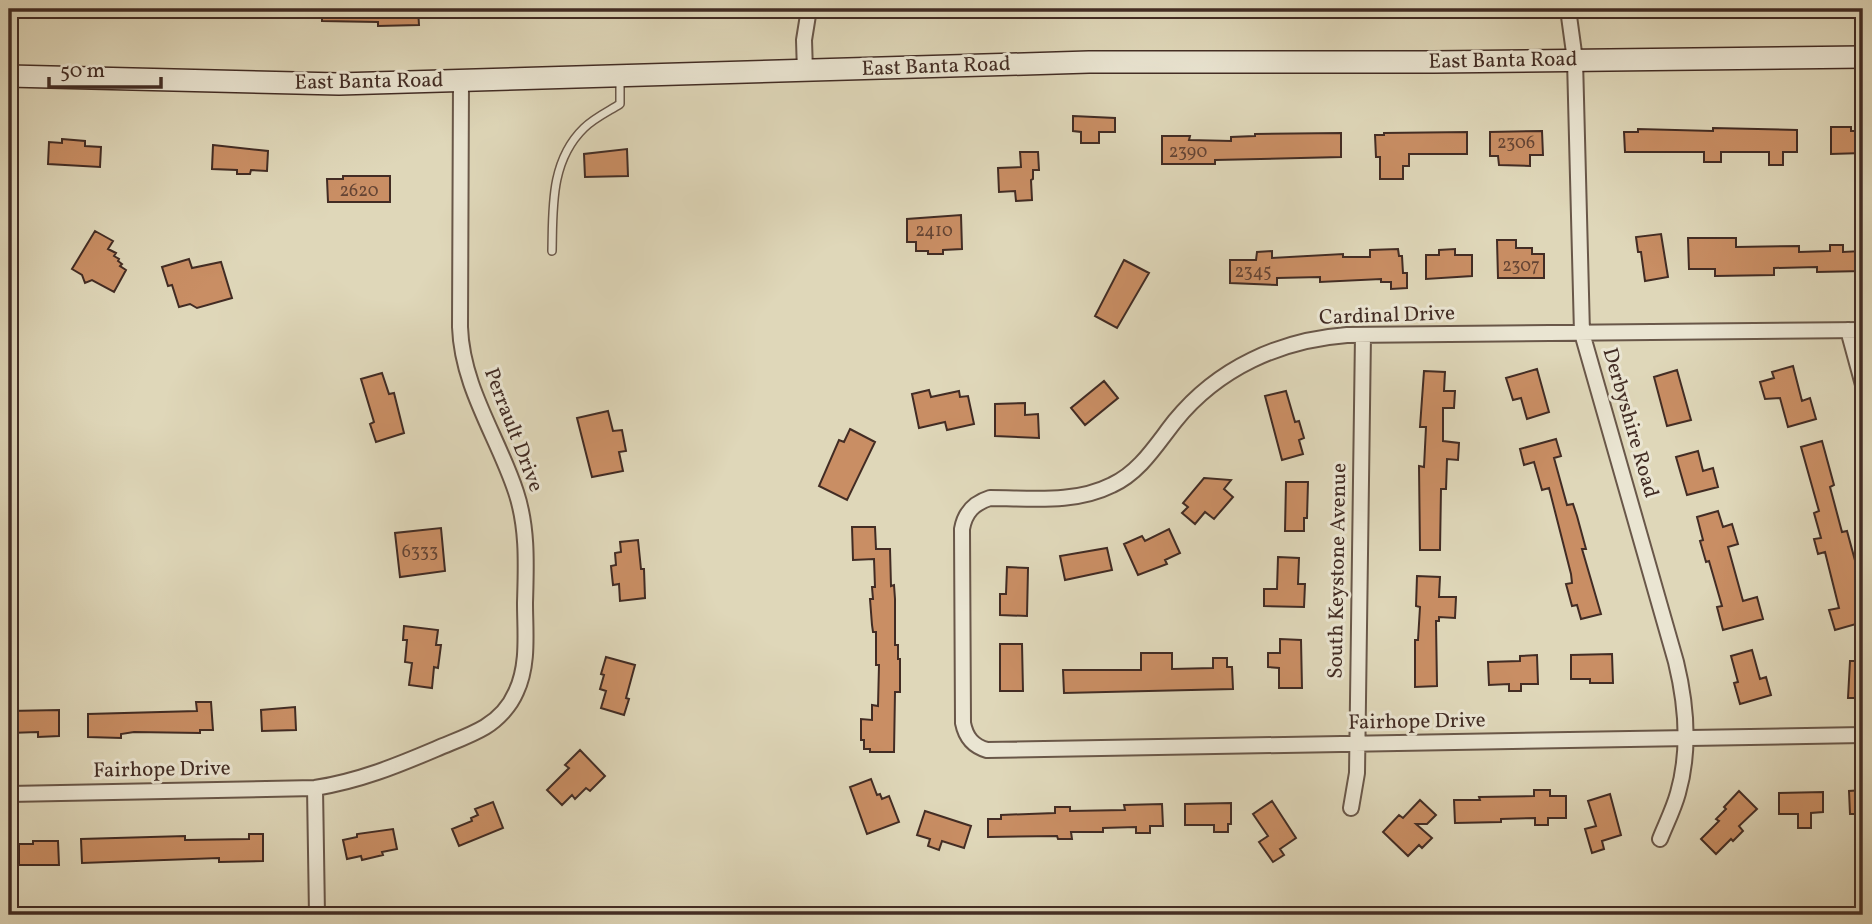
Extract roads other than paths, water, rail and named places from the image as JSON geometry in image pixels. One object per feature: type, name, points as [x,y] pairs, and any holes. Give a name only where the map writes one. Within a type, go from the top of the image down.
[{"type":"street","points":[[805,72],[804,40],[808,9]]},
{"type":"street","name":"Derbyshire Road","points":[[1567,9],[1575,60],[1582,333],[1683,697],[1684,738],[1679,787],[1660,839]]},
{"type":"street","name":"East Banta Road","points":[[9,76],[339,84],[1089,62],[1863,57]]},
{"type":"street","name":"Perrault Drive","points":[[316,788],[358,780],[486,727],[510,702],[520,684],[523,671],[526,559],[522,517],[510,475],[470,383],[460,334],[461,81]]},
{"type":"street","points":[[1856,330],[1863,385]]},
{"type":"street","name":"Cardinal Drive","points":[[974,744],[966,733],[962,719],[962,529],[972,508],[980,501],[990,498],[1071,499],[1111,486],[1139,466],[1190,404],[1222,376],[1259,355],[1292,344],[1333,336],[1856,330]]},
{"type":"street","name":"South Keystone Avenue","points":[[1352,808],[1357,744],[1363,335]]},
{"type":"street","name":"Fairhope Drive","points":[[974,744],[987,750],[1863,735]]},
{"type":"street","points":[[316,788],[317,915]]},
{"type":"street","name":"Fairhope Drive","points":[[9,794],[316,788]]},
{"type":"lane","points":[[552,251],[553,195],[561,160],[584,128],[620,104],[620,76]]}]
